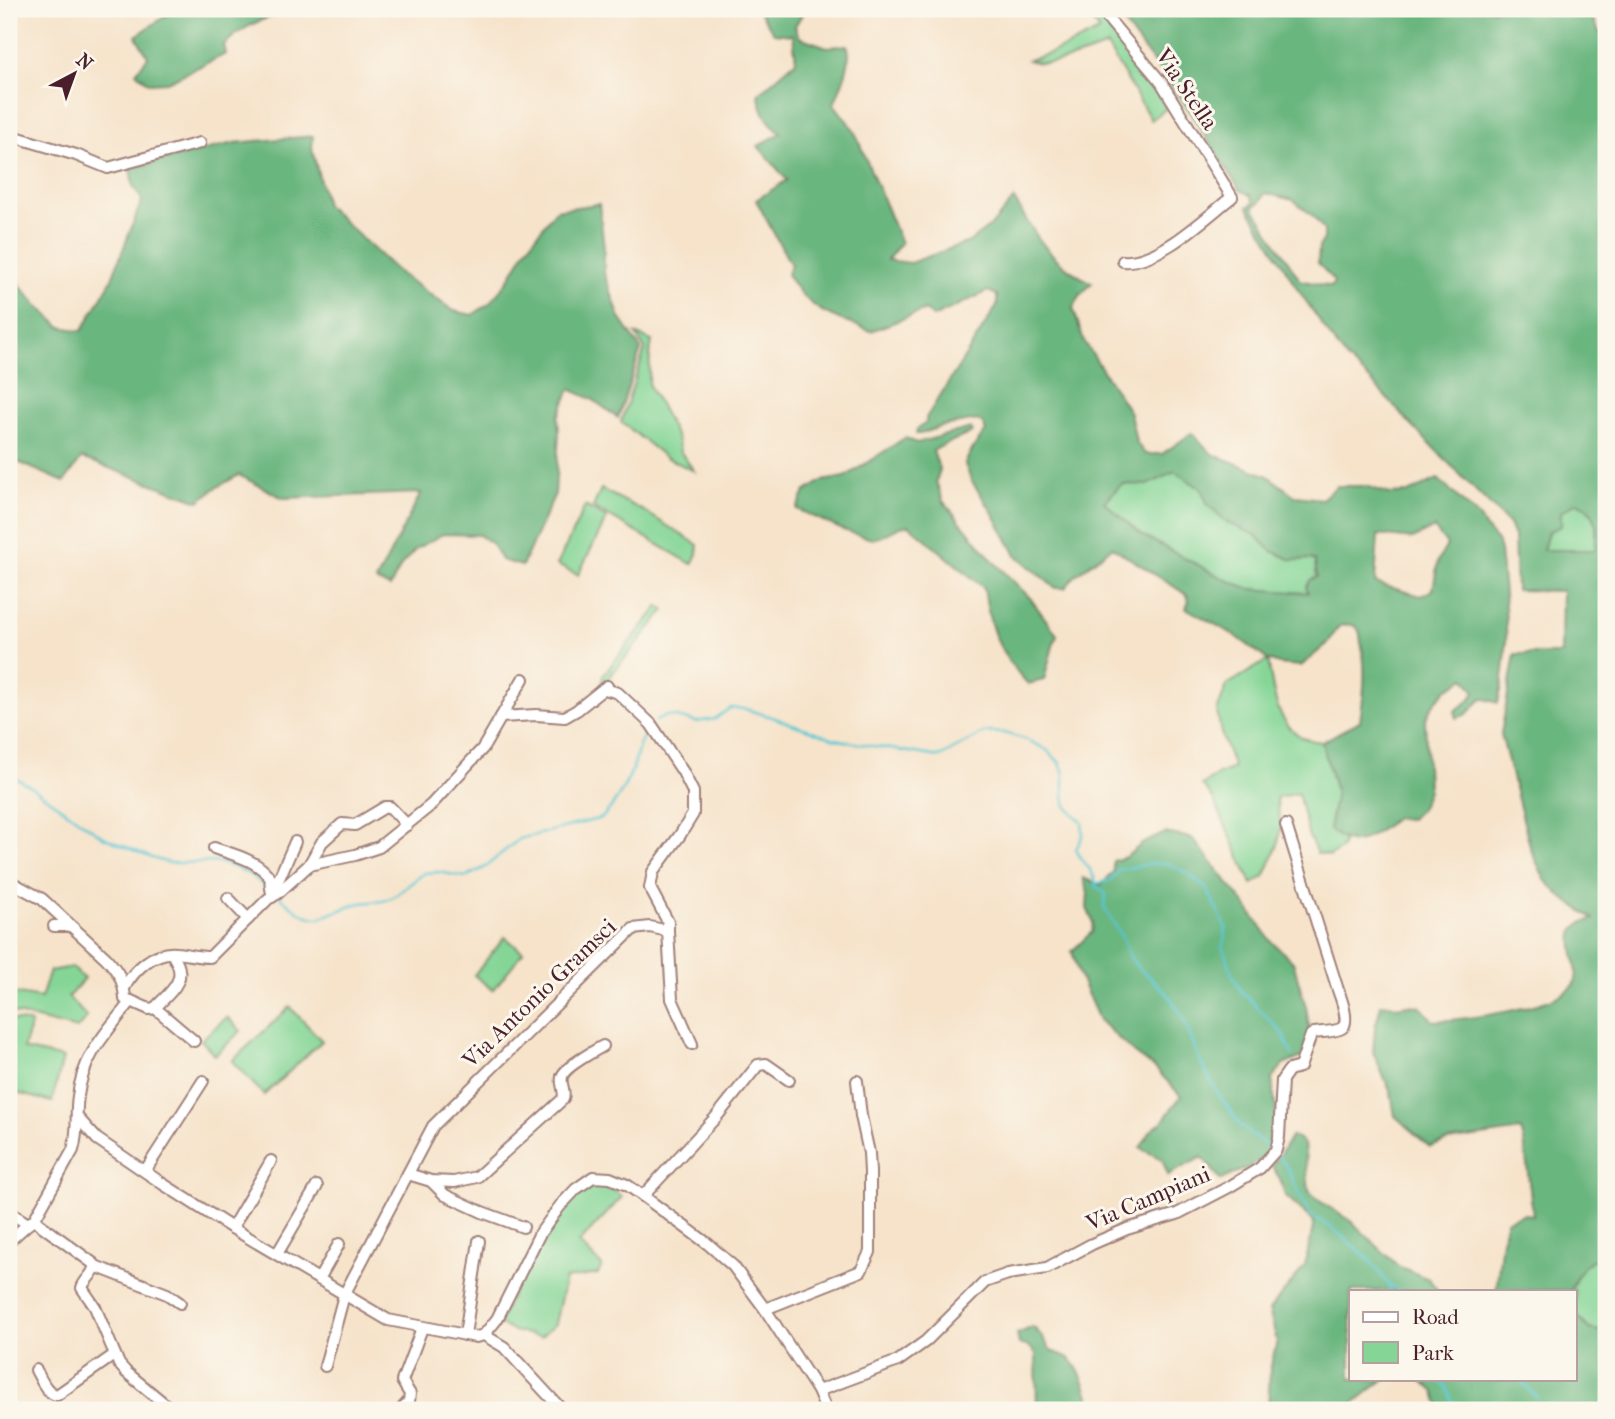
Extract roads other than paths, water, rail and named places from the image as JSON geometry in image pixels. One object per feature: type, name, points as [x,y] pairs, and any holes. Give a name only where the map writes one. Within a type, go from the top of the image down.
[{"type":"street","name":"Via Stella","points":[[1100,9],[1161,82],[1232,197],[1153,255],[1139,260],[1123,261]]},
{"type":"street","points":[[9,135],[76,155],[108,168],[201,143]]},
{"type":"street","points":[[309,865],[379,847],[431,805],[484,748],[523,678]]},
{"type":"street","points":[[501,717],[565,717],[606,688],[618,693],[651,724],[683,772],[693,792],[692,814],[653,872],[650,888],[667,922],[672,999],[692,1044]]},
{"type":"street","points":[[272,895],[277,894],[309,865],[322,842],[342,824],[355,825],[385,807],[390,807],[407,825]]},
{"type":"street","name":"Via Campiani","points":[[818,1391],[898,1362],[926,1341],[985,1282],[1008,1274],[1047,1268],[1127,1229],[1177,1214],[1229,1187],[1268,1160],[1276,1150],[1279,1137],[1282,1080],[1286,1073],[1300,1067],[1311,1035],[1341,1029],[1345,1020],[1286,825]]},
{"type":"street","points":[[9,1241],[33,1223],[72,1150],[77,1138],[77,1098],[82,1073],[91,1052],[127,996],[138,967],[172,953],[209,957],[272,895],[295,842]]},
{"type":"street","points":[[214,848],[248,859],[270,877],[272,895]]},
{"type":"street","points":[[9,881],[42,899],[114,967],[122,979],[127,996],[152,1009],[194,1041]]},
{"type":"street","points":[[228,898],[248,919]]},
{"type":"street","points":[[54,926],[70,926]]},
{"type":"street","name":"Via Antonio Gramsci","points":[[325,1366],[344,1296],[433,1126],[634,929],[650,927],[668,931]]},
{"type":"street","points":[[152,1009],[180,978],[179,967],[172,953]]},
{"type":"street","points":[[408,1174],[430,1181],[454,1182],[477,1177],[563,1099],[565,1093],[561,1079],[564,1071],[603,1046]]},
{"type":"street","points":[[643,1196],[718,1116],[758,1065],[766,1064],[789,1080]]},
{"type":"street","points":[[145,1171],[203,1081]]},
{"type":"street","points":[[765,1309],[861,1271],[870,1252],[869,1153],[857,1081]]},
{"type":"street","points":[[77,1117],[97,1139],[232,1228],[344,1296],[388,1320],[476,1337],[484,1335],[497,1319],[539,1235],[560,1206],[576,1189],[593,1177],[610,1178],[643,1196],[733,1266],[765,1309],[818,1391],[826,1410]]},
{"type":"street","points":[[77,1138],[97,1139]]},
{"type":"street","points":[[232,1228],[271,1161]]},
{"type":"street","points":[[430,1181],[445,1195],[523,1227]]},
{"type":"street","points":[[277,1254],[317,1186]]},
{"type":"street","points":[[9,1212],[33,1223],[93,1262],[95,1266],[182,1301]]},
{"type":"street","points":[[465,1335],[479,1241]]},
{"type":"street","points":[[319,1279],[339,1244]]},
{"type":"street","points":[[95,1266],[82,1288],[99,1317],[114,1354],[126,1372],[172,1410]]},
{"type":"street","points":[[401,1410],[409,1401],[410,1394],[402,1381],[422,1328]]},
{"type":"street","points":[[484,1335],[504,1347],[562,1410]]},
{"type":"street","points":[[36,1370],[48,1391],[57,1395],[114,1354]]},
{"type":"waterway","points":[[656,721],[666,716],[696,722],[715,719],[730,708],[745,709],[835,739],[940,757],[983,733],[991,732],[1025,739],[1047,750],[1060,763],[1064,773],[1066,806],[1082,822],[1083,835],[1076,849],[1093,874],[1096,886],[1106,894],[1104,908],[1121,935],[1129,955],[1137,967],[1171,998],[1184,1020],[1201,1063],[1241,1126],[1271,1149]]},
{"type":"waterway","points":[[280,897],[303,914],[319,918],[360,903],[394,897],[424,873],[439,872],[465,877],[484,868],[519,839],[602,818],[624,786],[648,729]]},
{"type":"waterway","points":[[9,774],[103,837],[169,863],[217,862],[234,867],[266,887]]},
{"type":"waterway","points":[[1096,883],[1110,880],[1119,870],[1168,863],[1207,889],[1226,928],[1223,947],[1232,974],[1241,991],[1283,1035],[1292,1054]]},
{"type":"waterway","points":[[1278,1155],[1287,1167],[1310,1215],[1332,1228],[1369,1259],[1390,1290]]},
{"type":"waterway","points":[[1390,1286],[1397,1290]]},
{"type":"waterway","points":[[1435,1380],[1446,1387],[1455,1410]]},
{"type":"waterway","points":[[1519,1380],[1538,1398]]}]
